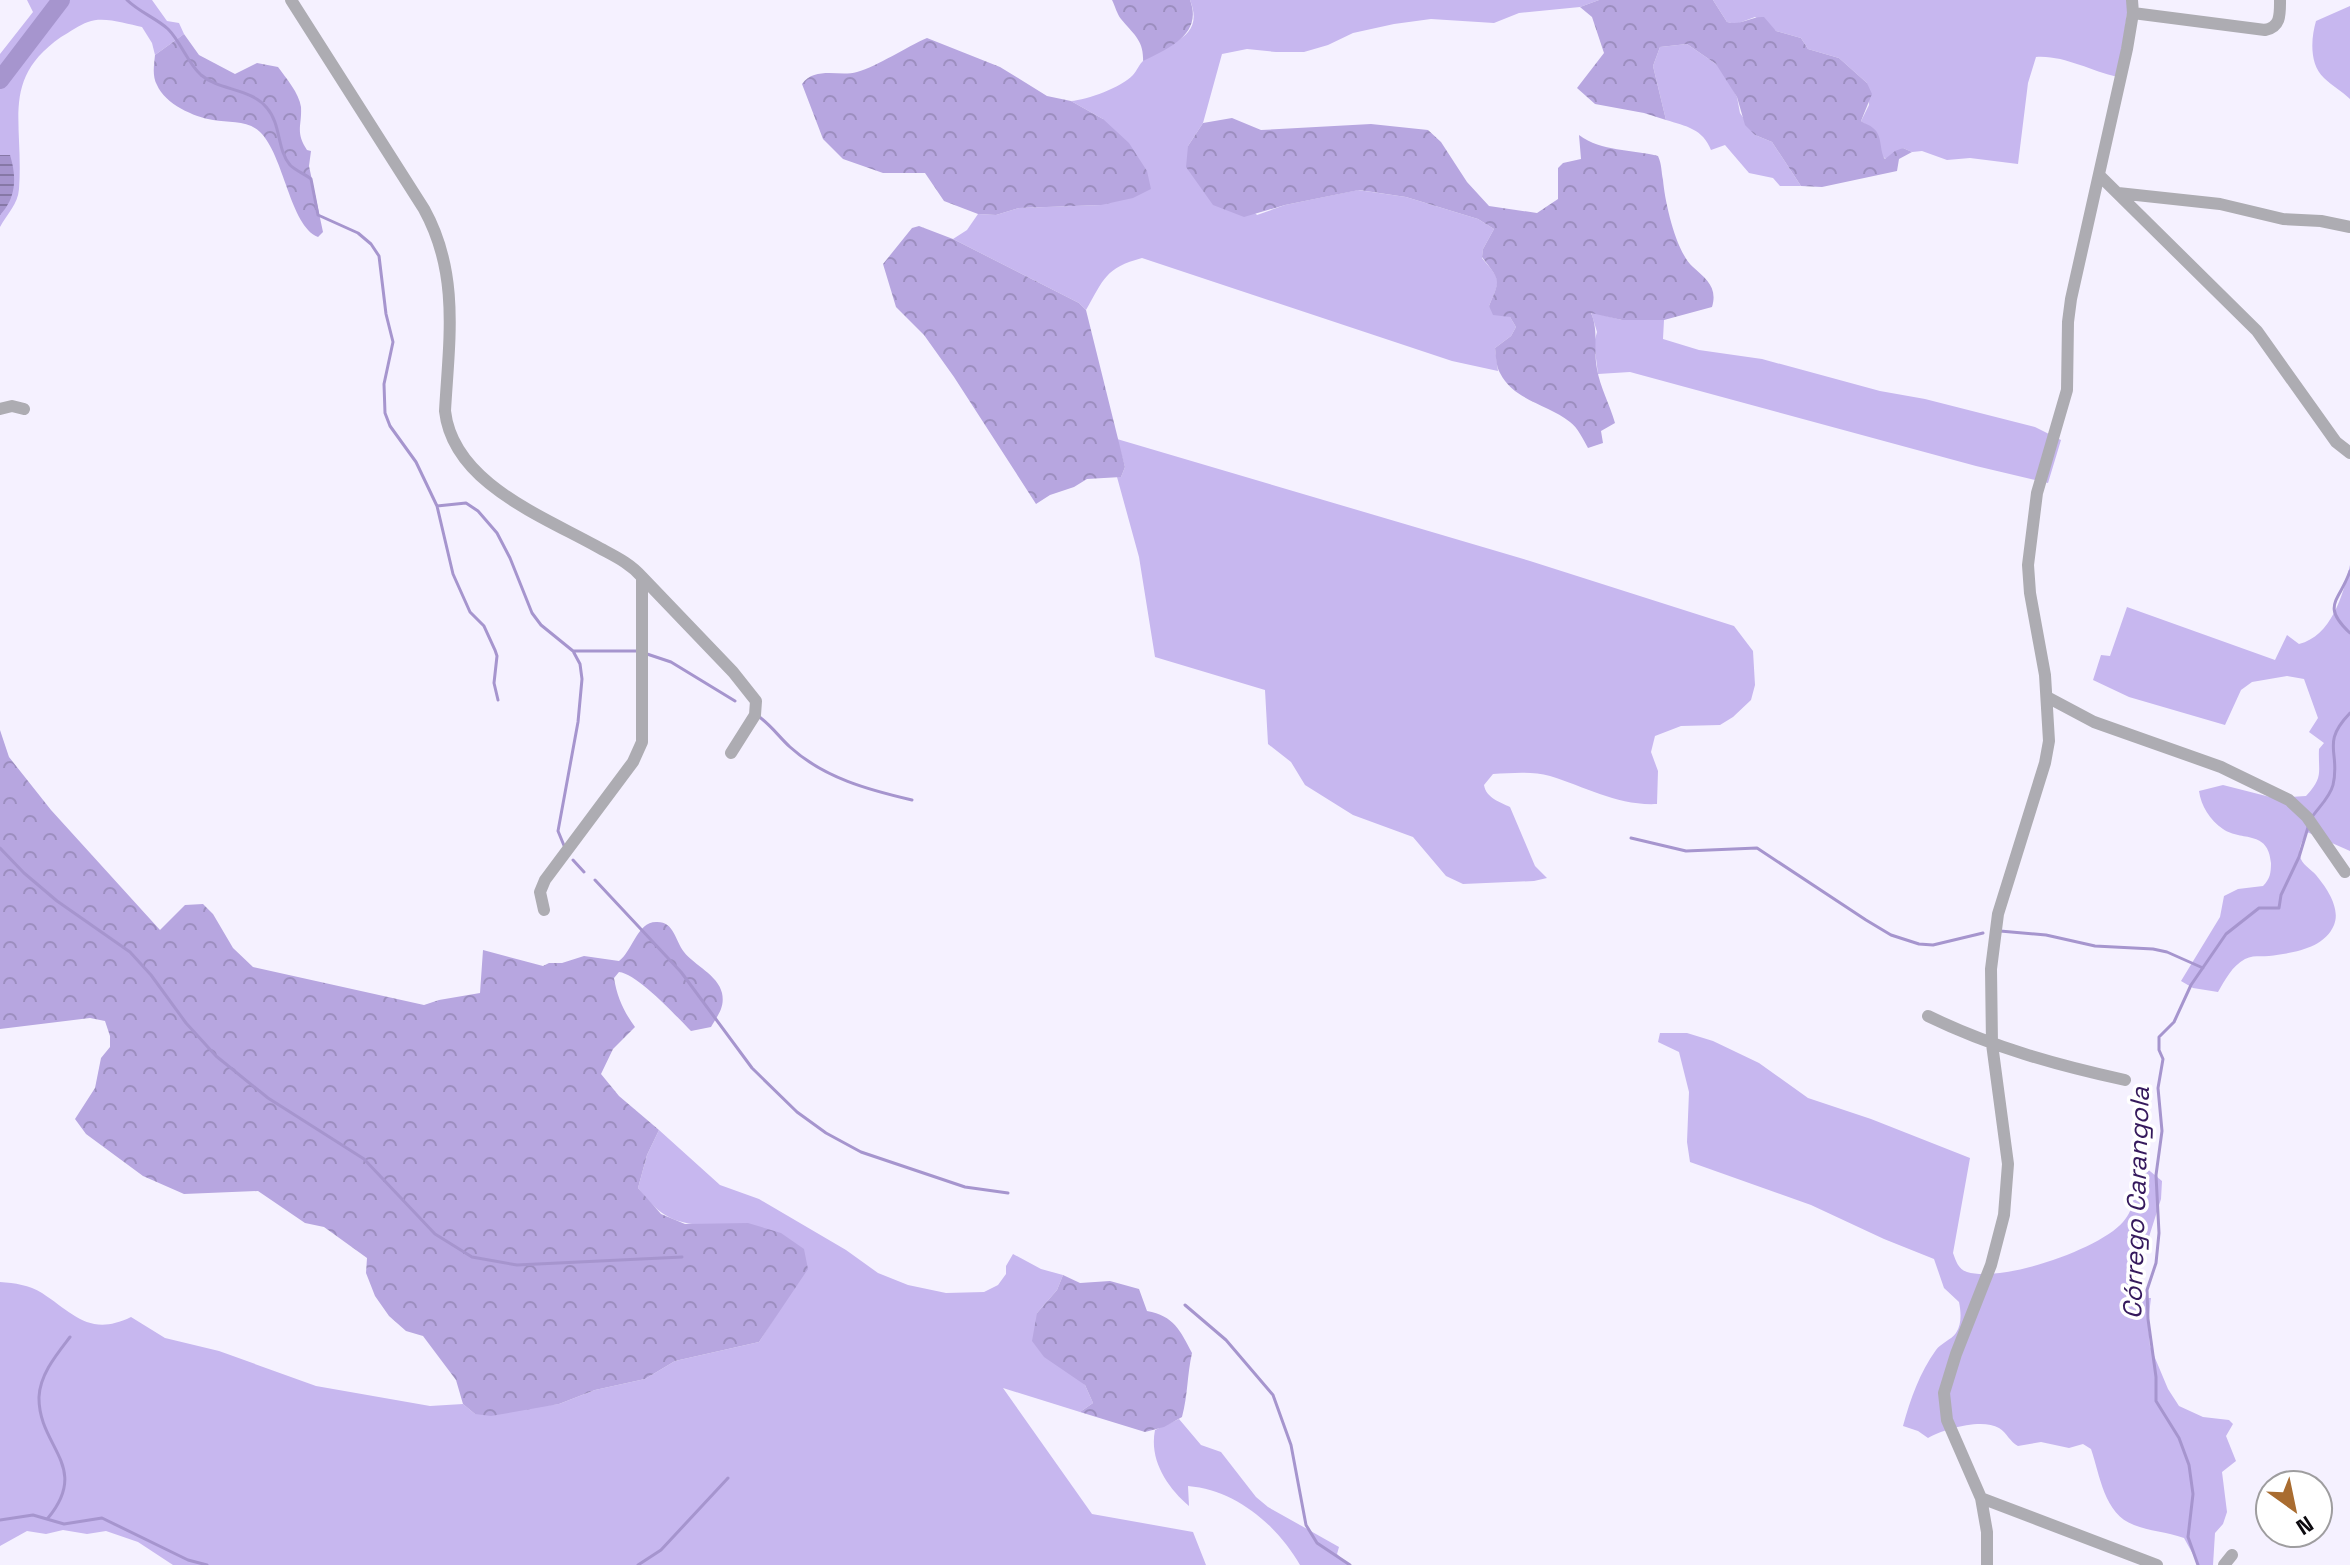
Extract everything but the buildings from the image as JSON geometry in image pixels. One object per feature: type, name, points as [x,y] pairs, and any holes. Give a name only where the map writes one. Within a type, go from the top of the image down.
[{"type":"street","points":[[291,0],[424,209],[431,225],[451,295],[445,411],[451,441],[479,476],[520,504],[627,563],[733,672],[756,701],[755,715],[731,753]]},
{"type":"street","points":[[1987,1565],[1987,1532],[1981,1498],[1944,1408],[1947,1379],[1991,1265],[2004,1215],[2008,1164],[1992,1044],[1990,1001],[1994,941],[2002,902],[2049,741],[2045,675],[2028,565],[2037,493],[2067,390],[2071,299],[2132,6],[2265,30],[2273,29],[2277,24],[2280,0]]},
{"type":"street","points":[[2099,175],[2257,331],[2336,442],[2350,453]]},
{"type":"street","points":[[2118,193],[2220,204],[2283,219],[2321,221],[2350,227]]},
{"type":"street","points":[[0,409],[12,406],[24,409]]},
{"type":"street","points":[[544,910],[540,898],[541,886],[633,762],[642,742],[642,577]]},
{"type":"street","points":[[2047,697],[2094,722],[2221,767],[2289,800],[2310,821],[2345,872]]},
{"type":"street","points":[[1928,1016],[1992,1044],[2056,1065],[2125,1080]]},
{"type":"street","points":[[1981,1498],[2157,1565]]},
{"type":"shaded area","points":[[27,0],[152,0],[167,21],[179,23],[184,34],[155,55],[142,27],[94,20],[61,37],[42,53],[29,69],[22,86],[18,122],[18,194],[0,227],[0,54],[33,12]]},
{"type":"shaded area","points":[[1190,0],[1599,0],[1580,7],[1519,13],[1494,23],[1431,19],[1394,24],[1353,33],[1304,52],[1247,49],[1222,54],[1203,123],[1188,146],[1257,215],[1285,205],[1358,190],[1406,197],[1478,219],[1494,229],[1483,249],[1482,258],[1497,280],[1489,306],[1510,317],[1516,327],[1511,336],[1495,348],[1498,371],[1452,361],[1142,258],[1120,266],[1107,276],[1086,310],[1079,303],[953,239],[967,230],[978,214],[996,215],[1019,208],[1101,205],[1103,119],[1071,101],[1121,84],[1133,75],[1144,60],[1181,38],[1193,24]]},
{"type":"shaded area","points":[[1713,0],[2129,0],[2118,77],[2067,61],[2036,57],[2028,83],[2018,164],[1970,158],[1947,160],[1903,148],[1886,159],[1881,155],[1877,133],[1861,121],[1869,105],[1867,83],[1839,58],[1808,49],[1801,38],[1776,31],[1755,17],[1736,24],[1727,22]]},
{"type":"shaded area","points":[[2350,6],[2350,99],[2319,72],[2312,43],[2316,21]]},
{"type":"shaded area","points":[[1687,44],[1723,71],[1737,97],[1740,113],[1755,135],[1772,142],[1801,186],[1780,186],[1773,178],[1749,173],[1725,145],[1711,150],[1699,133],[1666,120],[1653,66],[1660,47]]},
{"type":"shaded area","points":[[0,155],[10,155],[14,180],[12,195],[0,215]]},
{"type":"shaded area","points":[[1591,312],[1622,320],[1664,320],[1663,339],[1699,350],[1762,359],[1880,391],[2035,427],[2061,440],[2048,483],[1630,372],[1598,374],[1594,343],[1597,332]]},
{"type":"shaded area","points":[[1117,439],[1530,561],[1734,626],[1753,651],[1755,685],[1751,700],[1720,725],[1681,726],[1655,736],[1651,752],[1658,771],[1657,804],[1615,799],[1543,774],[1493,774],[1484,785],[1485,789],[1494,799],[1510,807],[1535,866],[1547,878],[1463,884],[1446,876],[1413,837],[1353,815],[1305,785],[1291,762],[1268,744],[1265,690],[1155,657],[1139,557],[1117,477],[1121,477],[1125,467]]},
{"type":"shaded area","points":[[2350,565],[2350,851],[2307,832],[2300,850],[2302,862],[2320,880],[2331,898],[2336,912],[2334,925],[2315,945],[2245,959],[2233,969],[2218,992],[2193,988],[2181,981],[2220,917],[2224,896],[2238,889],[2263,886],[2269,878],[2271,867],[2265,845],[2253,838],[2230,833],[2218,825],[2204,807],[2199,791],[2223,785],[2274,798],[2306,796],[2318,779],[2319,749],[2324,743],[2309,732],[2318,718],[2304,679],[2287,676],[2252,682],[2241,690],[2225,725],[2129,697],[2093,680],[2101,655],[2110,656],[2127,607],[2275,660],[2287,635],[2299,644],[2310,640],[2327,624],[2339,602]]},
{"type":"shaded area","points":[[1660,1033],[1687,1033],[1713,1041],[1759,1063],[1808,1098],[1970,1158],[1953,1253],[1959,1267],[1967,1272],[2003,1273],[2073,1253],[2094,1243],[2123,1222],[2134,1200],[2136,1175],[2145,1167],[2162,1181],[2161,1199],[2135,1281],[2151,1298],[2148,1323],[2150,1346],[2168,1389],[2179,1406],[2203,1417],[2229,1420],[2233,1424],[2226,1436],[2236,1461],[2222,1472],[2227,1512],[2223,1524],[2215,1533],[2213,1565],[2199,1565],[2184,1538],[2124,1520],[2110,1503],[2091,1449],[2083,1444],[2069,1448],[2041,1442],[2018,1446],[1999,1428],[1983,1424],[1953,1428],[1928,1438],[1903,1426],[1925,1368],[1938,1348],[1956,1333],[1960,1322],[1959,1302],[1944,1288],[1934,1259],[1811,1205],[1690,1162],[1687,1142],[1689,1092],[1679,1052],[1658,1042]]},
{"type":"shaded area","points":[[659,1130],[720,1185],[759,1199],[846,1250],[878,1273],[908,1285],[946,1293],[984,1292],[998,1285],[1006,1274],[1006,1266],[1013,1254],[1041,1269],[1063,1275],[1057,1290],[1037,1313],[1085,1385],[1093,1403],[1080,1412],[1003,1388],[1092,1514],[1193,1532],[1206,1565],[173,1565],[138,1542],[106,1531],[87,1534],[63,1530],[46,1534],[27,1531],[0,1546],[0,1282],[37,1290],[73,1315],[93,1324],[117,1323],[131,1317],[165,1338],[219,1351],[316,1386],[430,1406],[463,1404],[475,1414],[559,1404],[595,1390],[645,1379],[675,1361],[759,1342],[788,1297],[713,1226],[670,1218],[638,1188],[647,1155]]},
{"type":"shaded area","points":[[1179,1419],[1201,1445],[1221,1452],[1256,1497],[1339,1547],[1337,1554],[1348,1565],[1300,1565],[1267,1523],[1223,1494],[1188,1486],[1189,1506],[1167,1482],[1155,1452],[1155,1430]]},
{"type":"green space","points":[[1112,0],[1190,0],[1192,22],[1188,31],[1173,45],[1143,61],[1140,42],[1120,17]]},
{"type":"green space","points":[[1599,0],[1713,0],[1727,22],[1764,17],[1776,31],[1801,38],[1808,49],[1839,58],[1867,83],[1872,94],[1861,121],[1876,131],[1885,159],[1903,148],[1912,152],[1899,159],[1897,171],[1822,187],[1801,186],[1772,142],[1755,135],[1745,125],[1737,97],[1716,64],[1687,44],[1660,47],[1653,66],[1666,120],[1595,104],[1577,88],[1604,53],[1592,17],[1580,7]]},
{"type":"green space","points":[[184,34],[199,55],[235,74],[257,63],[278,67],[292,86],[301,107],[301,138],[307,150],[311,151],[309,166],[323,232],[318,237],[300,219],[275,157],[260,132],[244,124],[189,113],[161,92],[154,78],[155,55]]},
{"type":"green space","points":[[927,38],[1000,67],[1047,96],[1071,101],[1103,119],[1129,143],[1147,171],[1151,189],[1133,198],[1101,205],[1019,208],[996,215],[978,214],[944,201],[925,173],[883,173],[843,159],[823,139],[802,84],[814,75],[865,69]]},
{"type":"green space","points":[[1232,118],[1261,130],[1371,124],[1428,130],[1441,142],[1467,182],[1489,206],[1537,213],[1558,199],[1558,168],[1563,163],[1581,159],[1579,135],[1607,147],[1658,156],[1677,239],[1687,260],[1710,284],[1712,307],[1664,320],[1622,320],[1591,313],[1595,326],[1598,376],[1615,423],[1601,431],[1603,443],[1588,448],[1573,424],[1522,396],[1506,382],[1499,370],[1495,348],[1511,336],[1516,327],[1510,317],[1493,315],[1489,306],[1497,280],[1482,257],[1494,229],[1478,219],[1406,197],[1359,190],[1244,217],[1213,205],[1186,167],[1188,146],[1203,123]]},
{"type":"green space","points":[[919,226],[953,239],[1079,303],[1086,310],[1125,467],[1121,477],[1087,479],[1036,504],[954,377],[924,335],[896,307],[883,264],[912,228]]},
{"type":"green space","points":[[0,730],[9,757],[51,810],[160,930],[185,905],[203,904],[213,914],[233,948],[253,967],[424,1005],[480,993],[483,950],[543,966],[584,956],[619,961],[649,923],[667,925],[688,957],[720,987],[723,1003],[720,1011],[711,1027],[691,1031],[646,988],[619,972],[614,978],[617,992],[635,1027],[613,1049],[601,1074],[619,1096],[659,1130],[647,1155],[638,1188],[661,1214],[685,1224],[748,1223],[781,1233],[804,1249],[808,1269],[759,1342],[675,1361],[645,1379],[595,1390],[559,1404],[491,1416],[475,1414],[463,1404],[456,1380],[423,1336],[406,1331],[389,1316],[375,1296],[366,1273],[367,1258],[324,1227],[305,1223],[258,1191],[184,1194],[143,1176],[86,1134],[75,1119],[95,1088],[101,1058],[110,1047],[105,1021],[90,1018],[0,1029]]},
{"type":"green space","points":[[1063,1275],[1080,1283],[1110,1281],[1139,1289],[1147,1311],[1164,1316],[1175,1325],[1192,1353],[1182,1417],[1164,1427],[1145,1432],[1080,1412],[1093,1403],[1085,1385],[1044,1357],[1032,1341],[1037,1313],[1057,1290]]},
{"type":"waterway","points":[[0,80],[61,0]]},
{"type":"waterway","points":[[127,0],[168,29],[201,75],[253,97],[267,108],[275,122],[286,159],[292,167],[311,179],[318,215],[358,233],[379,256],[386,314],[393,342],[384,384],[385,413],[390,426],[416,462],[437,506],[453,574],[470,612],[484,626],[495,650],[494,683],[498,700]]},
{"type":"waterway","points":[[437,506],[466,503],[478,511],[497,533],[532,613],[541,625],[573,651],[580,664],[582,679],[578,722],[558,831],[565,848]]},
{"type":"waterway","name":"Córrego Carangola","points":[[2350,571],[2334,609],[2341,624],[2350,633]]},
{"type":"waterway","points":[[573,651],[637,651]]},
{"type":"waterway","points":[[647,654],[671,662],[735,701]]},
{"type":"waterway","name":"Córrego Carangola","points":[[2312,817],[2332,789],[2334,741],[2350,713]]},
{"type":"waterway","points":[[758,716],[790,747],[817,767],[863,787],[912,800]]},
{"type":"waterway","name":"Córrego Carangola","points":[[2198,1565],[2188,1537],[2193,1494],[2189,1465],[2179,1438],[2156,1401],[2148,1319],[2147,1290],[2156,1263],[2159,1233],[2156,1175],[2162,1131],[2158,1088],[2163,1059],[2159,1037],[2174,1022],[2191,985],[2226,934],[2259,908],[2279,908],[2281,895],[2299,857],[2309,824]]},
{"type":"waterway","points":[[1631,838],[1686,851],[1757,848],[1891,935],[1919,944],[1933,945],[1983,933]]},
{"type":"waterway","points":[[0,848],[57,901],[130,952],[216,1056],[268,1098],[364,1159],[435,1234],[472,1257],[517,1265],[682,1257]]},
{"type":"waterway","points":[[573,860],[584,872]]},
{"type":"waterway","points":[[595,880],[681,972],[752,1068],[797,1112],[826,1133],[861,1152],[965,1187],[1008,1193]]},
{"type":"waterway","points":[[2000,931],[2046,935],[2095,946],[2153,949],[2203,968]]},
{"type":"waterway","points":[[1185,1305],[1226,1340],[1273,1395],[1291,1445],[1306,1525],[1317,1543],[1350,1565]]},
{"type":"waterway","points":[[48,1518],[60,1500],[65,1484],[64,1470],[46,1430],[39,1397],[46,1372],[70,1337]]},
{"type":"waterway","points":[[638,1565],[661,1550],[728,1478]]},
{"type":"waterway","points":[[0,1520],[33,1515],[64,1524],[102,1518],[188,1560],[207,1565]]}]
